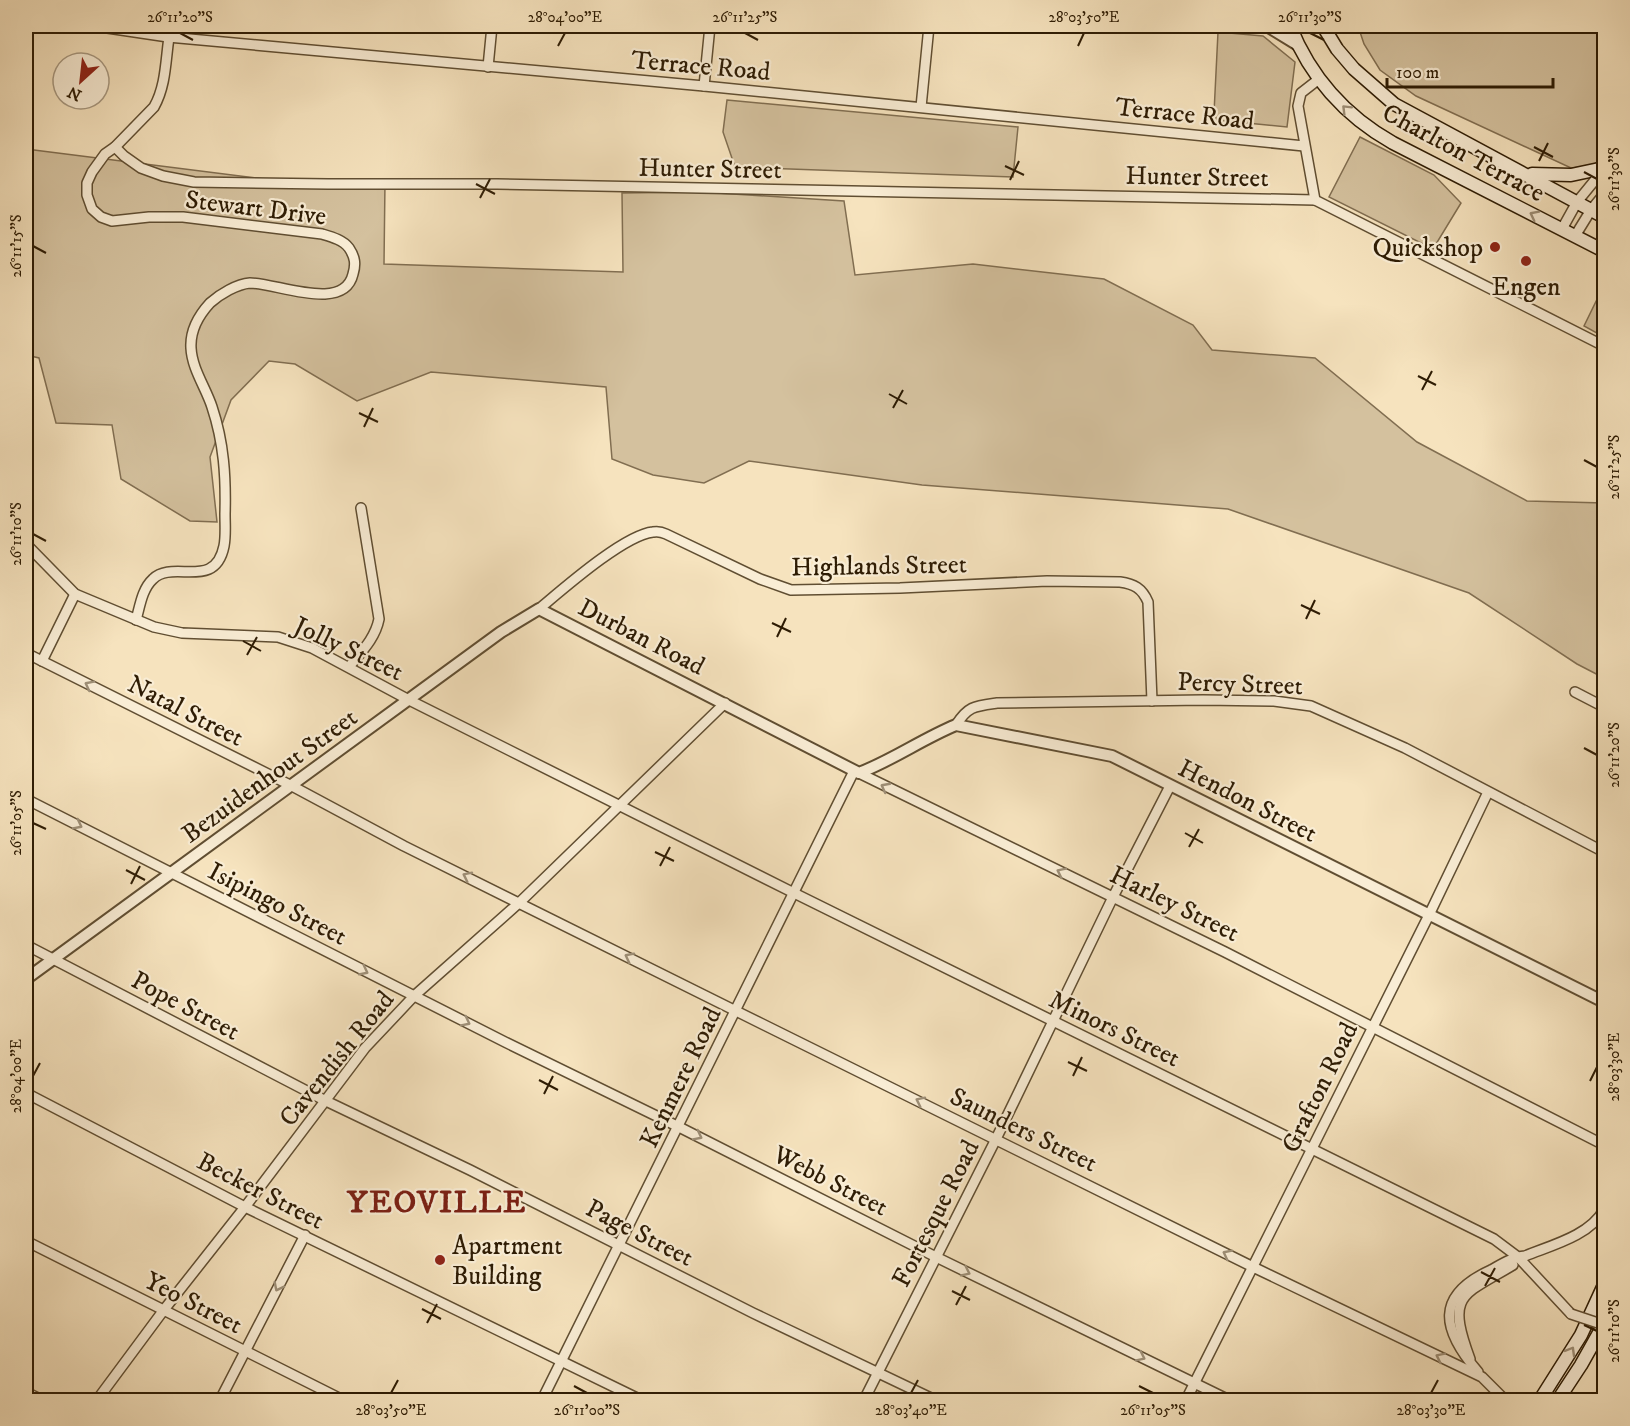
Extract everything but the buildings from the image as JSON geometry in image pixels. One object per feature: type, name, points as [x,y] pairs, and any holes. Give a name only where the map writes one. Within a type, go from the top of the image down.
[{"type":"main road","name":"Charlton Terrace","points":[[1290,26],[1298,45],[1319,79],[1345,110],[1376,134],[1605,251]]},
{"type":"main road","name":"Charlton Terrace","points":[[1323,26],[1337,49],[1354,69],[1394,104],[1605,217]]},
{"type":"main road","points":[[1525,173],[1571,175],[1605,169]]},
{"type":"main road","points":[[1540,1401],[1581,1335],[1605,1285]]},
{"type":"main road","points":[[1558,1401],[1605,1324]]},
{"type":"street","name":"Terrace Road","points":[[94,26],[168,37],[704,86],[1304,146]]},
{"type":"street","points":[[115,147],[154,107],[160,96],[164,85],[171,26]]},
{"type":"street","points":[[488,67],[492,26]]},
{"type":"street","points":[[704,86],[710,26]]},
{"type":"street","points":[[921,107],[929,26]]},
{"type":"street","points":[[1267,26],[1298,45]]},
{"type":"street","points":[[1319,79],[1301,93],[1298,101],[1315,200],[1605,346]]},
{"type":"street","name":"Hunter Street","points":[[115,147],[141,168],[163,176],[194,182],[497,184],[1315,200]]},
{"type":"street","name":"Stewart Drive","points":[[115,147],[98,162],[87,183],[89,203],[101,217],[112,221],[149,217],[183,218],[322,234],[336,238],[347,245],[354,255],[355,267],[352,279],[345,288],[334,293],[320,294],[249,283],[220,295],[199,317],[193,333],[191,348],[194,364],[212,404],[225,460],[224,546],[215,565],[206,571],[168,572],[153,579],[144,592],[136,620]]},
{"type":"street","points":[[1562,229],[1577,202],[1605,169]]},
{"type":"street","points":[[1575,236],[1591,210],[1605,194]]},
{"type":"street","points":[[349,667],[371,640],[377,630],[379,619],[361,508]]},
{"type":"street","name":"Highlands Street","points":[[539,609],[614,551],[632,539],[654,531],[666,534],[760,579],[791,590],[900,588],[1047,581],[1130,583],[1140,588],[1148,602],[1152,701]]},
{"type":"street","name":"Jolly Street","points":[[26,544],[75,594],[167,631],[278,637],[312,648],[409,700],[621,806]]},
{"type":"street","points":[[42,661],[75,594]]},
{"type":"street","name":"Bezuidenhout Street","points":[[26,979],[501,632],[539,609]]},
{"type":"street","name":"Durban Road","points":[[539,609],[725,704]]},
{"type":"street","name":"Natal Street","points":[[26,653],[292,786],[404,846],[520,902]]},
{"type":"street","points":[[1575,692],[1605,708]]},
{"type":"street","name":"Percy Street","points":[[956,725],[967,710],[997,703],[1274,701],[1311,706],[1405,748],[1605,852]]},
{"type":"street","name":"Harley Street","points":[[725,704],[1605,1145]]},
{"type":"street","name":"Cavendish Road","points":[[97,1401],[163,1311],[327,1101],[365,1048],[414,996],[520,902],[725,704]]},
{"type":"street","points":[[857,772],[873,768],[932,735],[956,725]]},
{"type":"street","name":"Hendon Street","points":[[956,725],[1112,756],[1605,1002]]},
{"type":"street","name":"Kenmere Road","points":[[542,1401],[794,893],[857,772]]},
{"type":"street","name":"Fortesque Road","points":[[864,1401],[1170,786]]},
{"type":"street","name":"Grafton Road","points":[[1186,1401],[1488,792]]},
{"type":"street","name":"Isipingo Street","points":[[26,798],[414,996]]},
{"type":"street","name":"Minors Street","points":[[621,806],[1494,1239],[1521,1258],[1571,1314],[1605,1324]]},
{"type":"street","name":"Saunders Street","points":[[520,902],[1253,1267],[1482,1377],[1505,1401]]},
{"type":"street","name":"Pope Street","points":[[26,945],[327,1101]]},
{"type":"street","name":"Webb Street","points":[[414,996],[1229,1401]]},
{"type":"street","name":"Becker Street","points":[[26,1093],[245,1207],[641,1401]]},
{"type":"street","name":"Page Street","points":[[327,1101],[935,1401]]},
{"type":"street","points":[[1482,1377],[1473,1366],[1458,1323],[1460,1304],[1472,1290],[1521,1258],[1582,1231],[1594,1223],[1605,1210]]},
{"type":"street","points":[[220,1401],[305,1235]]},
{"type":"street","name":"Yeo Street","points":[[26,1241],[344,1401]]},
{"type":"street","points":[[26,1392],[42,1401]]},
{"type":"shaded area","points":[[1358,26],[1604,26],[1604,158],[1591,166],[1571,168],[1416,96],[1380,70],[1364,44]]},
{"type":"shaded area","points":[[1218,32],[1263,36],[1295,62],[1287,127],[1217,120],[1214,113]]},
{"type":"shaded area","points":[[727,100],[1018,127],[1013,177],[735,167],[723,132]]},
{"type":"shaded area","points":[[1360,137],[1434,175],[1461,203],[1433,249],[1329,197]]},
{"type":"shaded area","points":[[26,149],[319,186],[385,182],[384,264],[623,272],[622,193],[701,192],[844,201],[855,275],[973,264],[1104,279],[1193,325],[1212,350],[1315,358],[1417,442],[1527,501],[1604,503],[1604,678],[1577,664],[1469,593],[1228,509],[922,485],[749,461],[704,483],[653,475],[612,459],[606,387],[431,372],[357,401],[295,364],[269,361],[231,400],[210,457],[217,522],[190,521],[121,479],[112,425],[56,423],[39,358],[26,355]]},
{"type":"shaded area","points":[[1604,285],[1604,337],[1584,326]]},
{"type":"place","name":"Quickshop","points":[[1495,247]]},
{"type":"place","name":"Engen","points":[[1526,261]]},
{"type":"place","name":"Apartment Building","points":[[440,1260]]},
{"type":"district","name":"YEOVILLE","points":[[437,1201]]}]
